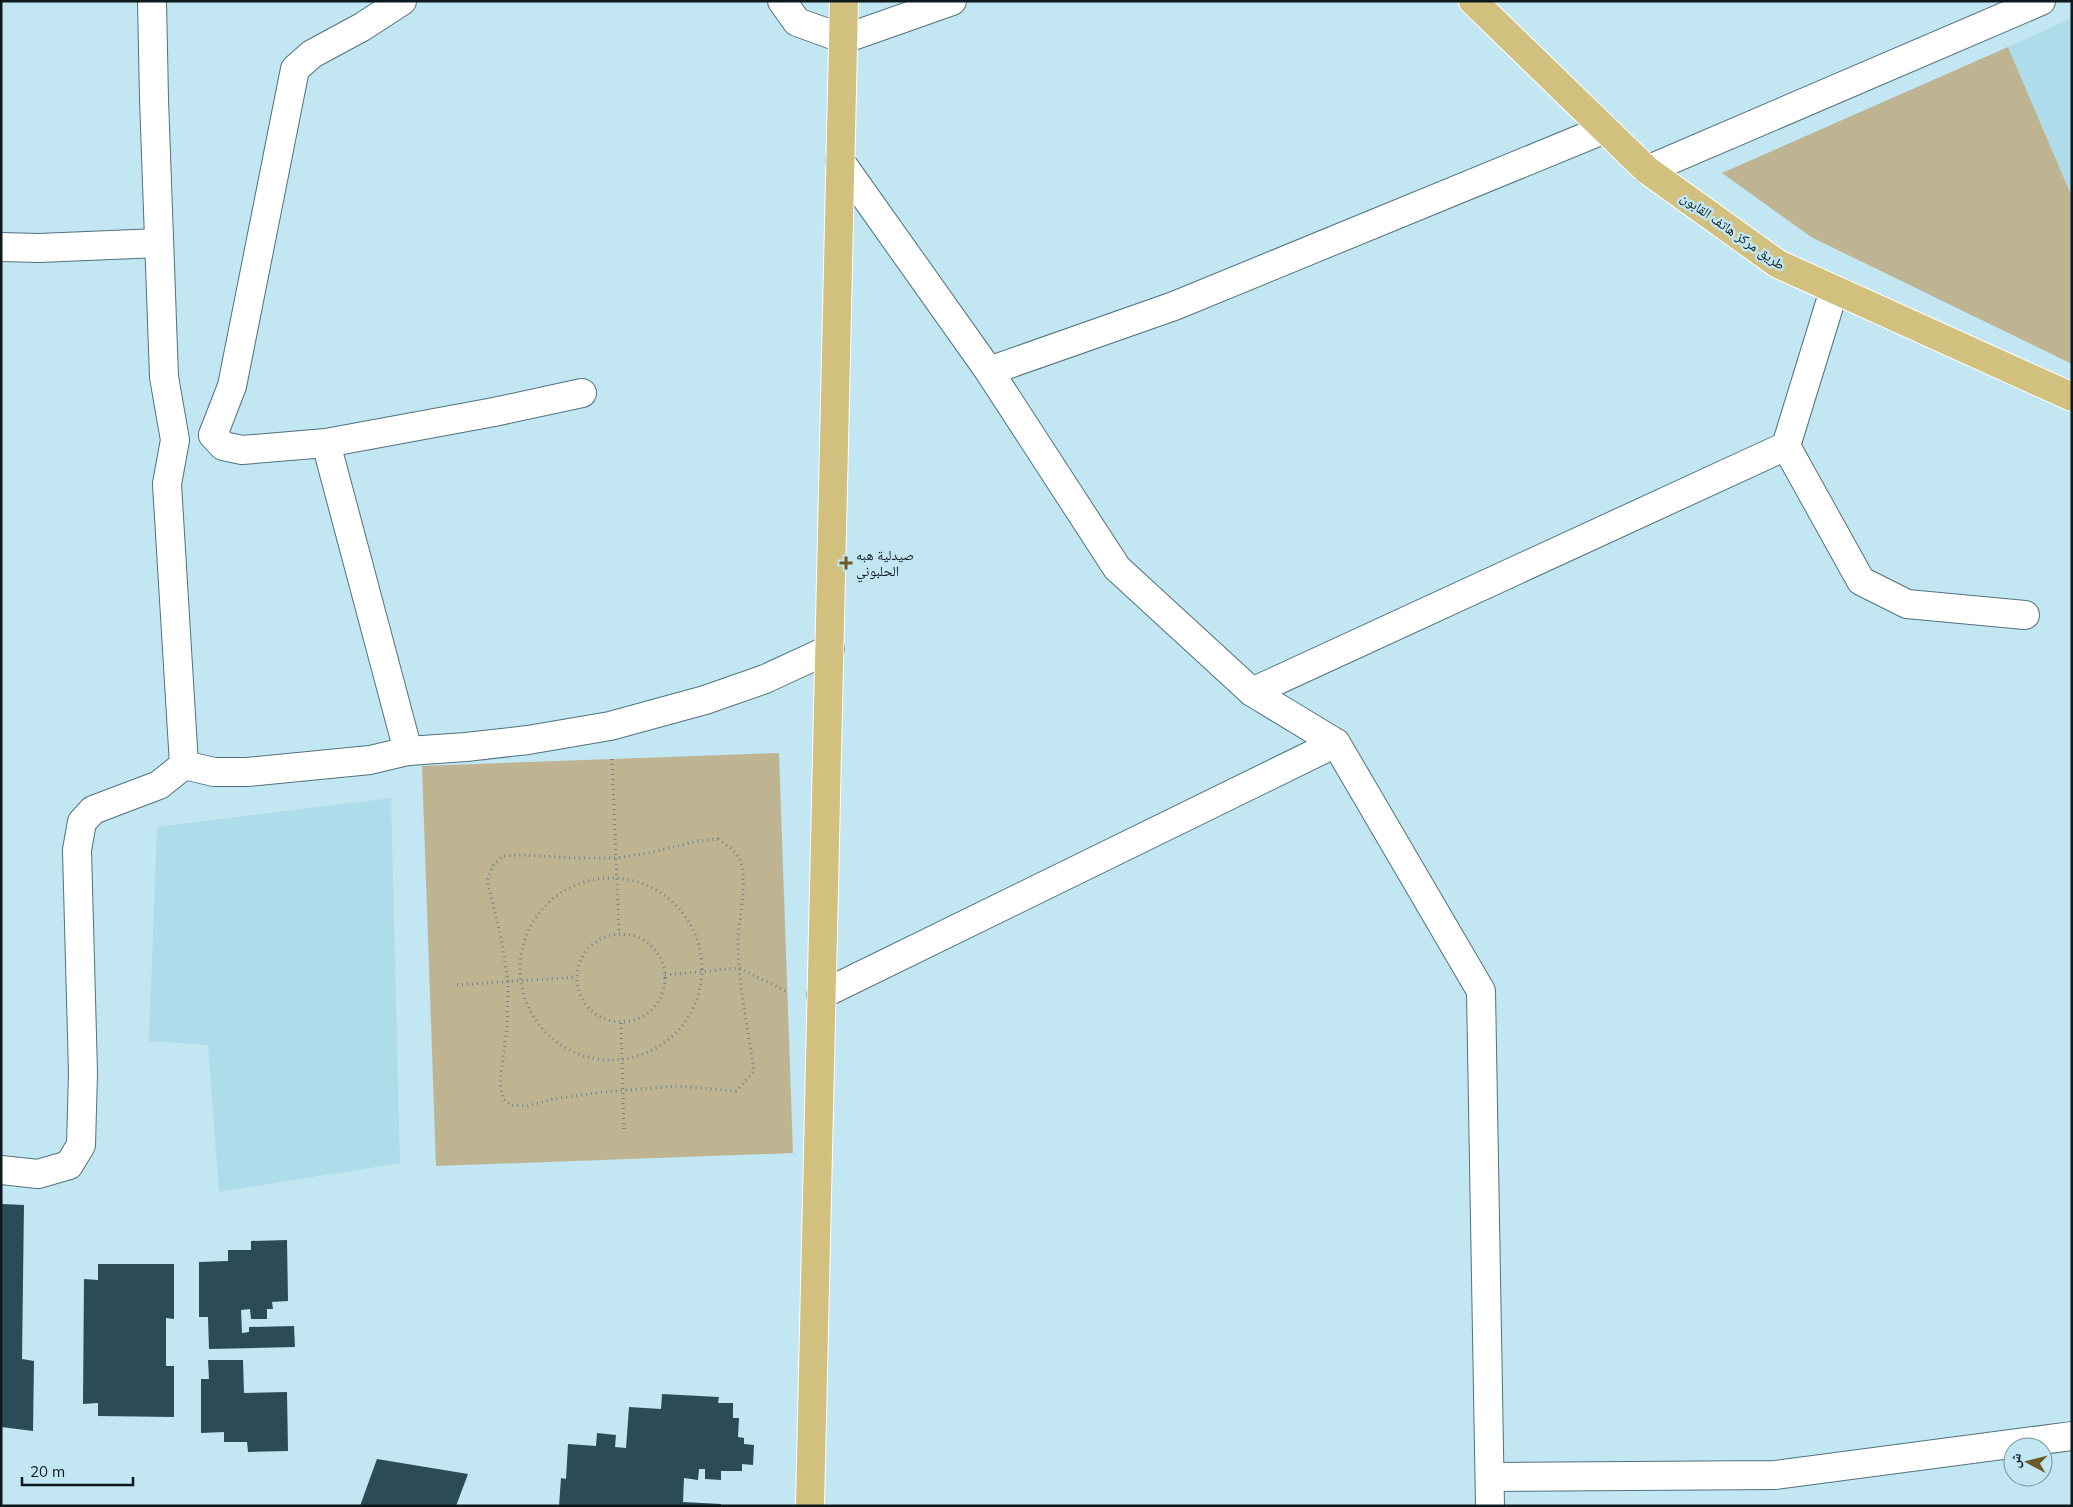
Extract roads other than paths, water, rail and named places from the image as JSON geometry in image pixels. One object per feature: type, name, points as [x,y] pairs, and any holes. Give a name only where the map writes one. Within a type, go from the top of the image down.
[{"type":"main road","points":[[810,1506],[844,1]]},
{"type":"main road","name":"طريق مركز هاتف القابون","points":[[1472,1],[1647,170],[1778,264],[2072,397]]},
{"type":"street","points":[[152,1],[158,243],[164,377],[175,440],[167,484],[184,765]]},
{"type":"street","points":[[213,435],[232,386],[296,70],[312,54],[362,27],[402,1]]},
{"type":"street","points":[[782,1],[797,22],[844,39],[952,1]]},
{"type":"street","points":[[1647,170],[2041,1]]},
{"type":"street","points":[[989,371],[1174,306],[1605,129]]},
{"type":"street","points":[[840,161],[989,371],[1117,568],[1252,692],[1336,743],[1481,991],[1490,1506]]},
{"type":"street","points":[[1,247],[39,248],[158,243]]},
{"type":"street","points":[[1834,290],[1786,446],[1861,581],[1907,604],[2025,615]]},
{"type":"street","points":[[213,435],[223,446],[242,450],[326,443],[494,412],[582,393]]},
{"type":"street","points":[[175,440],[213,435]]},
{"type":"street","points":[[326,443],[408,751]]},
{"type":"street","points":[[1252,692],[1786,446]]},
{"type":"street","points":[[184,765],[214,772],[247,772],[370,760],[408,751],[528,740],[610,726],[705,700],[765,679],[830,649]]},
{"type":"street","points":[[821,995],[1336,743]]},
{"type":"street","points":[[1,1170],[38,1174],[69,1165],[81,1145],[83,1073],[77,850],[82,822],[93,810],[159,785],[184,765]]},
{"type":"street","points":[[1490,1477],[1775,1474],[2072,1436]]},
{"type":"place","name":"صيدلية هبه الحلبوني","points":[[846,563]]}]
